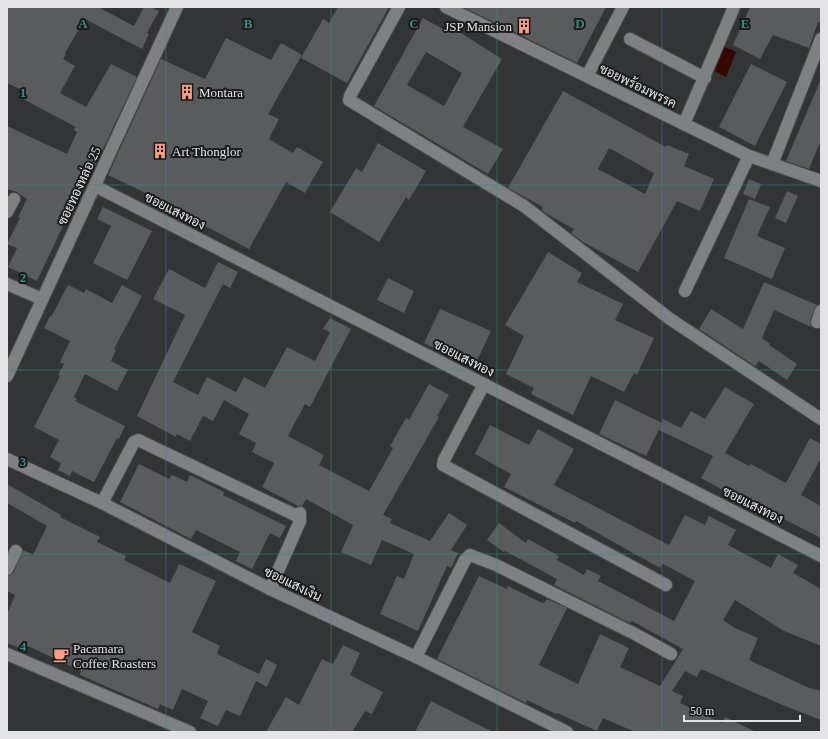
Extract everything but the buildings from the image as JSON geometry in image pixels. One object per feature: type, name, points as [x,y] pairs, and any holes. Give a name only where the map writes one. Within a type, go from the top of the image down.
[{"type":"street","name":"ซอยทองหล่อ 25","points":[[7,376],[177,7]]},
{"type":"street","points":[[399,7],[350,96],[350,100],[524,206],[670,319],[821,419]]},
{"type":"street","points":[[587,76],[622,7]]},
{"type":"street","points":[[684,124],[705,78],[734,7]]},
{"type":"street","name":"ซอยพร้อมพรรค","points":[[453,8],[749,156],[821,181]]},
{"type":"street","points":[[772,164],[821,39]]},
{"type":"street","points":[[630,40],[705,78]]},
{"type":"street","points":[[685,291],[749,156]]},
{"type":"street","name":"ซอยแสงทอง","points":[[94,186],[821,556]]},
{"type":"street","points":[[7,212],[14,199]]},
{"type":"street","points":[[7,284],[42,300]]},
{"type":"street","points":[[484,384],[443,465],[666,585]]},
{"type":"street","points":[[102,503],[134,442],[138,440],[295,515],[300,513],[300,520],[270,589]]},
{"type":"street","name":"ซอยแสงเงิน","points":[[7,459],[102,503],[270,589],[416,657],[567,732]]},
{"type":"street","points":[[7,570],[16,551]]},
{"type":"street","points":[[416,657],[465,560],[470,555],[496,565],[635,634],[671,654]]},
{"type":"street","points":[[7,654],[190,732]]},
{"type":"shaded area","points":[[723,46],[736,52],[726,77],[712,70]]},
{"type":"place","name":"JSP Mansion","points":[[524,26]]},
{"type":"place","name":"Montara","points":[[187,92]]},
{"type":"place","name":"Art Thonglor","points":[[160,151]]},
{"type":"place","name":"Pacamara Coffee Roasters","points":[[61,655]]}]
